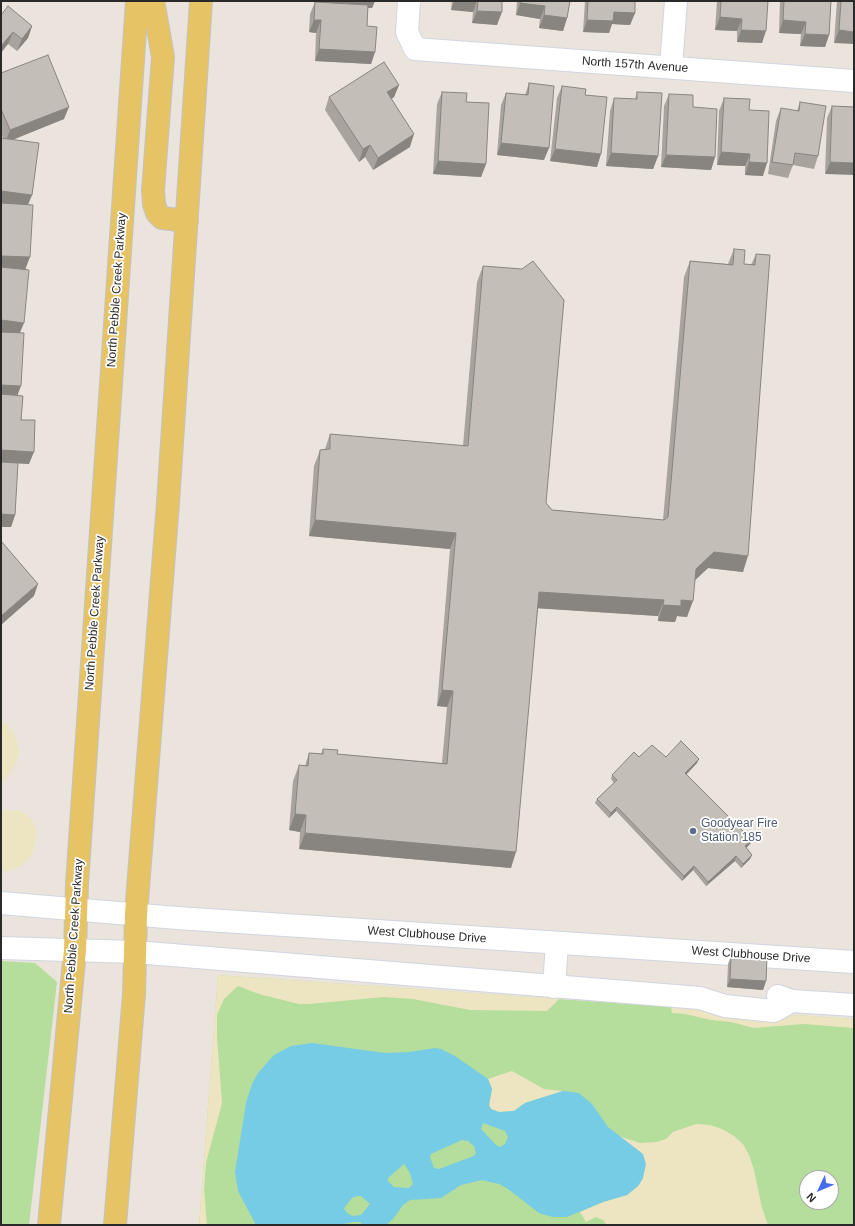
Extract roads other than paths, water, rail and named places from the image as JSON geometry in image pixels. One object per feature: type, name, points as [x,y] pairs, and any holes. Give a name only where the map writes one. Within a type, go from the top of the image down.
[{"type":"main road","name":"North Pebble Creek Parkway","points":[[49,1225],[75,950],[76,909],[137,1]]},
{"type":"main road","points":[[151,1],[154,6],[163,57],[153,190],[154,204],[156,213],[162,218],[187,221]]},
{"type":"main road","points":[[115,1225],[135,987],[136,914],[168,495],[201,1]]},
{"type":"street","name":"North 157th Avenue","points":[[409,1],[407,32],[416,49],[854,80]]},
{"type":"street","points":[[671,67],[676,1]]},
{"type":"street","name":"West Clubhouse Drive","points":[[1,903],[426,935],[854,962]]},
{"type":"street","points":[[554,987],[557,943]]},
{"type":"street","points":[[1,948],[136,952],[700,998],[725,1006],[774,1011],[792,1002],[854,1005]]},
{"type":"water","points":[[312,1043],[385,1053],[409,1052],[435,1048],[441,1049],[455,1056],[488,1079],[492,1089],[489,1105],[491,1109],[499,1112],[514,1111],[525,1103],[563,1091],[579,1093],[592,1104],[608,1127],[643,1154],[646,1164],[643,1178],[638,1186],[627,1195],[603,1202],[567,1217],[553,1217],[539,1213],[508,1189],[499,1184],[482,1180],[461,1185],[441,1198],[410,1200],[403,1205],[393,1219],[386,1225],[363,1225],[360,1222],[354,1222],[338,1225],[256,1225],[238,1191],[235,1172],[246,1103],[252,1084],[258,1073],[274,1055],[291,1046]],"holes":[[[483,1123],[505,1131],[508,1137],[505,1144],[500,1147],[496,1145],[481,1129]],[[462,1140],[468,1141],[474,1146],[476,1153],[474,1156],[439,1169],[434,1168],[430,1157],[431,1154]],[[404,1164],[410,1173],[413,1184],[409,1188],[394,1187],[388,1181],[388,1178]],[[361,1196],[370,1204],[361,1215],[352,1216],[346,1212],[344,1208],[352,1198]]]},
{"type":"place","name":"Goodyear Fire Station 185","points":[[693,831]]}]
